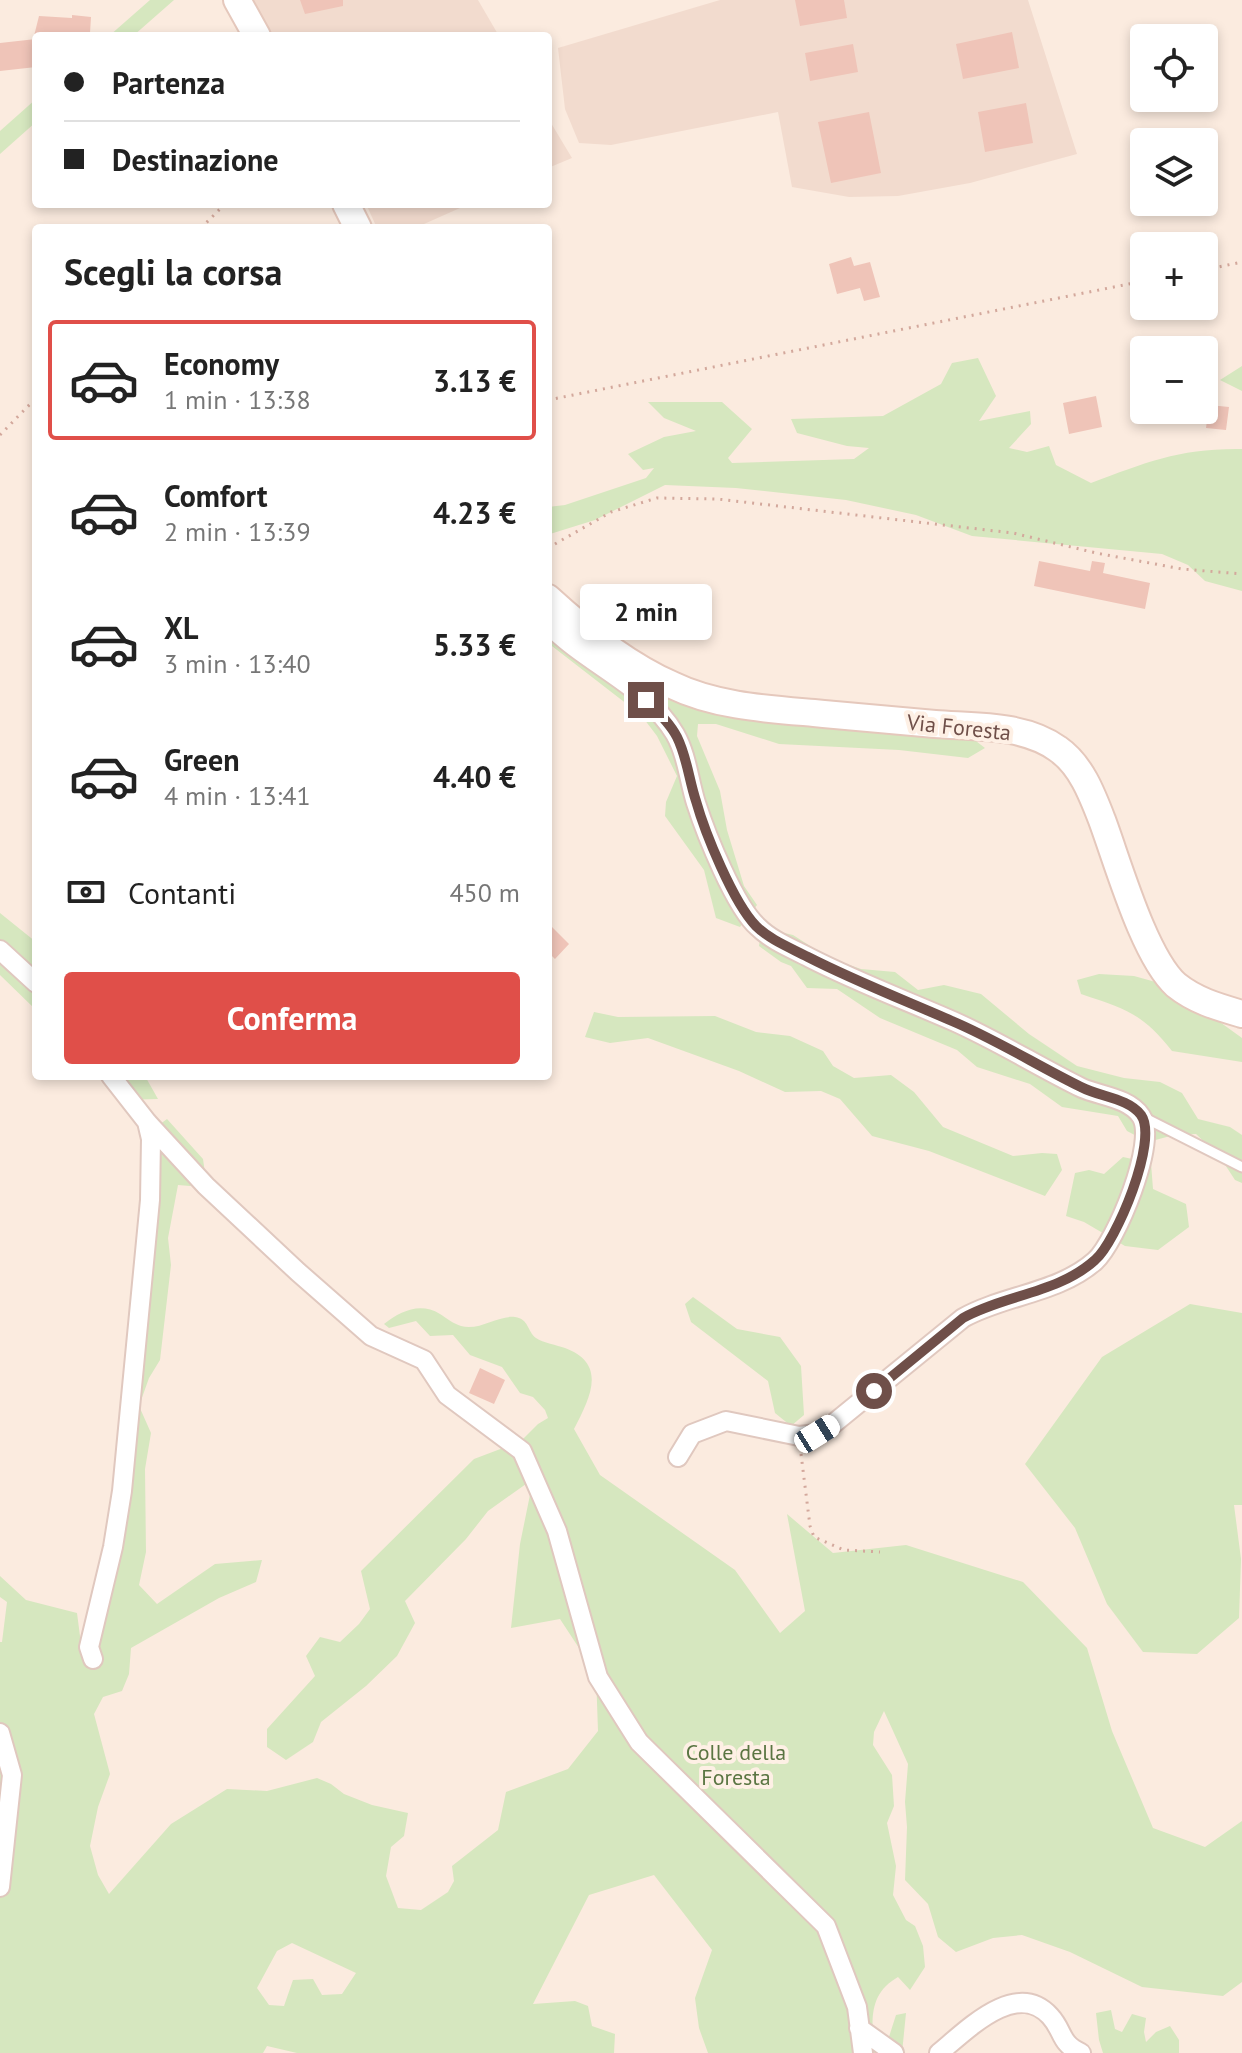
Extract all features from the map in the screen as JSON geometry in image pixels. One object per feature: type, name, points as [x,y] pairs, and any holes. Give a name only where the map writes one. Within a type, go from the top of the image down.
[{"type":"main road","points":[[237,0],[255,32]]},
{"type":"main road","name":"Via Foresta","points":[[552,601],[624,657],[672,686],[715,700],[768,709],[1003,730],[1042,740],[1058,748],[1071,760],[1095,800],[1144,931],[1160,964],[1174,983],[1191,996],[1205,1004],[1242,1014]]},
{"type":"street","points":[[552,628],[562,639],[646,700],[676,736],[696,804],[717,856],[744,911],[758,927],[781,943],[857,982],[955,1022],[1085,1089],[1130,1105],[1143,1117],[1146,1136],[1140,1164],[1108,1246],[1095,1261],[1078,1273],[963,1318],[817,1434],[806,1435],[726,1421],[692,1434],[678,1457]]},
{"type":"street","points":[[0,950],[32,979]]},
{"type":"street","points":[[114,1080],[147,1122],[206,1186],[298,1272],[371,1336],[424,1360],[447,1395],[522,1451],[557,1531],[598,1677],[639,1742],[826,1926],[857,2007],[863,2053]]},
{"type":"street","points":[[93,1659],[89,1647],[113,1547],[134,1371],[150,1200],[151,1139],[147,1122]]},
{"type":"street","points":[[0,1733],[12,1775],[0,1887]]},
{"type":"street","points":[[939,2053],[1000,2008],[1025,2001],[1047,2013],[1068,2047],[1081,2053]]},
{"type":"street","points":[[859,2028],[894,2053]]},
{"type":"lane","points":[[1143,1117],[1242,1167]]},
{"type":"path","points":[[205,224],[221,208]]},
{"type":"path","points":[[1218,267],[1242,262]]},
{"type":"path","points":[[552,399],[1130,284]]},
{"type":"path","points":[[0,435],[32,402]]},
{"type":"path","points":[[552,546],[611,512],[657,498],[717,499],[1013,533],[1182,569],[1242,574]]},
{"type":"path","points":[[806,1435],[800,1458],[814,1537],[844,1550],[880,1552]]},
{"type":"shaded area","points":[[251,0],[478,0],[497,32],[268,32]]},
{"type":"shaded area","points":[[720,0],[1028,0],[1077,154],[970,183],[898,196],[849,197],[792,187],[778,112],[611,145],[579,143],[565,109],[558,48]]},
{"type":"shaded area","points":[[552,125],[572,158],[552,166]]},
{"type":"shaded area","points":[[368,208],[460,208],[424,224],[375,224]]},
{"type":"green space","points":[[150,0],[174,0],[138,32],[114,32]]},
{"type":"green space","points":[[32,103],[32,126],[0,154],[0,131]]},
{"type":"green space","points":[[978,358],[996,396],[979,421],[1030,411],[1031,424],[1009,448],[1027,452],[1049,446],[1056,465],[1091,483],[1182,454],[1242,449],[1242,591],[1205,581],[1188,565],[1162,554],[972,536],[916,515],[846,500],[736,488],[665,485],[595,520],[552,533],[552,507],[646,478],[654,468],[643,470],[628,454],[664,437],[696,431],[664,418],[648,402],[722,402],[752,429],[728,458],[732,463],[854,459],[869,448],[847,446],[797,433],[791,419],[883,416],[941,384],[952,363]]},
{"type":"green space","points":[[1242,366],[1242,391],[1220,380]]},
{"type":"green space","points":[[552,618],[633,679],[972,738],[985,748],[968,758],[899,750],[779,744],[716,724],[698,724],[697,736],[720,791],[727,830],[744,886],[757,905],[740,927],[716,918],[704,870],[665,816],[666,802],[677,776],[657,736],[641,715],[552,646]]},
{"type":"green space","points":[[0,913],[32,939],[32,1006],[0,975]]},
{"type":"green space","points":[[767,929],[793,935],[829,958],[861,969],[895,972],[918,990],[944,985],[981,994],[1029,1034],[1077,1066],[1124,1078],[1160,1082],[1182,1093],[1198,1119],[1230,1127],[1242,1135],[1242,1183],[1235,1180],[1220,1157],[1196,1134],[1174,1135],[1148,1142],[1127,1131],[1118,1116],[1062,1107],[1030,1084],[977,1067],[957,1050],[880,1018],[837,989],[807,988],[791,966],[759,946]]},
{"type":"green space","points":[[1099,974],[1134,976],[1170,986],[1242,1038],[1242,1062],[1172,1051],[1142,1020],[1081,994],[1077,980]]},
{"type":"green space","points":[[594,1012],[618,1017],[715,1016],[756,1032],[790,1036],[823,1051],[833,1066],[854,1078],[891,1075],[914,1092],[943,1127],[1013,1156],[1057,1154],[1062,1170],[1045,1196],[929,1151],[872,1136],[840,1099],[821,1091],[785,1092],[739,1071],[648,1038],[610,1043],[585,1037]]},
{"type":"green space","points":[[102,1080],[147,1080],[158,1099],[119,1100]]},
{"type":"green space","name":"Colle della Foresta","points":[[167,1119],[203,1159],[206,1180],[190,1186],[178,1185],[168,1238],[171,1265],[160,1360],[149,1378],[139,1406],[151,1433],[145,1469],[146,1552],[139,1585],[157,1604],[215,1564],[262,1560],[256,1582],[219,1598],[131,1648],[129,1674],[122,1691],[103,1697],[94,1714],[110,1774],[98,1807],[90,1846],[98,1875],[109,1894],[171,1824],[227,1789],[267,1791],[317,1778],[344,1794],[372,1805],[408,1813],[404,1836],[391,1847],[386,1876],[398,1908],[421,1910],[448,1892],[454,1881],[452,1866],[498,1830],[506,1792],[568,1769],[598,1731],[596,1674],[560,1619],[511,1628],[520,1544],[532,1485],[526,1484],[488,1511],[466,1539],[405,1601],[415,1623],[397,1656],[321,1722],[313,1742],[286,1760],[267,1747],[267,1729],[315,1676],[306,1656],[320,1637],[340,1642],[370,1609],[361,1571],[474,1459],[503,1448],[514,1448],[548,1418],[533,1397],[520,1393],[502,1367],[470,1355],[453,1335],[430,1336],[416,1321],[389,1328],[384,1324],[397,1315],[418,1308],[433,1310],[458,1325],[468,1327],[502,1318],[520,1318],[536,1338],[565,1348],[587,1363],[591,1372],[590,1394],[574,1429],[600,1475],[735,1570],[780,1633],[805,1611],[787,1514],[833,1553],[906,1545],[1023,1582],[1087,1648],[1112,1731],[1153,1828],[1205,1847],[1242,1821],[1242,1982],[1223,1996],[1142,1987],[1070,1952],[1022,1935],[993,1938],[956,1952],[938,1937],[928,1904],[905,1880],[908,1764],[884,1711],[874,1732],[873,1745],[892,1775],[894,1806],[887,1823],[896,1866],[893,1895],[906,1920],[915,1926],[923,1946],[925,1967],[910,1990],[898,1977],[879,1994],[874,2009],[873,2035],[888,2040],[896,2015],[906,2013],[902,2053],[708,2053],[699,2028],[695,1998],[712,1950],[654,1875],[589,1895],[533,2004],[575,2001],[588,2006],[592,2026],[615,2034],[614,2053],[297,2053],[267,2046],[263,2053],[0,2053],[0,1642],[7,1602],[0,1597],[0,1576],[26,1600],[77,1613],[83,1659],[94,1664],[140,1279],[139,1199],[148,1133]],"holes":[[[292,1943],[356,1973],[342,1994],[322,1995],[313,1979],[293,1980],[284,2006],[269,2005],[257,1988],[277,1951]]]},
{"type":"green space","points":[[1123,1157],[1151,1163],[1153,1189],[1186,1204],[1189,1227],[1158,1250],[1125,1246],[1084,1222],[1066,1216],[1075,1173],[1089,1170],[1104,1174]]},
{"type":"green space","points":[[693,1297],[737,1329],[780,1337],[801,1366],[804,1415],[791,1426],[775,1413],[768,1381],[691,1322],[685,1304]]},
{"type":"green space","points":[[1190,1304],[1242,1313],[1242,1505],[1234,1505],[1241,1559],[1239,1618],[1197,1654],[1143,1652],[1107,1604],[1075,1528],[1025,1464],[1102,1357]]},
{"type":"green space","points":[[1111,2010],[1115,2029],[1122,2032],[1132,2014],[1146,2018],[1146,2042],[1156,2032],[1170,2026],[1179,2040],[1179,2053],[1103,2053],[1096,2013]]},
{"type":"building","points":[[300,0],[343,0],[343,6],[305,14]]},
{"type":"building","points":[[795,0],[844,0],[847,18],[800,26]]},
{"type":"building","points":[[72,15],[91,17],[90,32],[35,32],[39,16],[72,18]]},
{"type":"building","points":[[1012,32],[1019,68],[963,79],[956,44]]},
{"type":"building","points":[[32,39],[32,67],[0,71],[0,43]]},
{"type":"building","points":[[853,44],[858,72],[810,81],[805,53]]},
{"type":"building","points":[[1026,103],[1033,143],[985,152],[978,112]]},
{"type":"building","points":[[869,112],[881,173],[831,183],[818,122]]},
{"type":"building","points":[[851,257],[854,266],[870,262],[880,297],[864,301],[860,288],[837,294],[829,264]]},
{"type":"building","points":[[1096,396],[1102,427],[1069,434],[1063,403]]},
{"type":"building","points":[[1218,406],[1229,407],[1226,430],[1206,428],[1207,424],[1218,424]]},
{"type":"building","points":[[1039,561],[1090,571],[1092,561],[1105,563],[1103,573],[1150,583],[1145,609],[1034,586]]},
{"type":"building","points":[[552,927],[569,944],[555,959],[552,956]]},
{"type":"building","points":[[480,1368],[505,1380],[494,1404],[469,1393]]},
{"type":"route","points":[[646,700],[676,736],[696,804],[717,856],[744,911],[758,927],[781,943],[857,982],[955,1022],[1085,1089],[1130,1105],[1143,1117],[1146,1136],[1140,1164],[1108,1246],[1095,1261],[1078,1273],[963,1318],[874,1391]]}]
